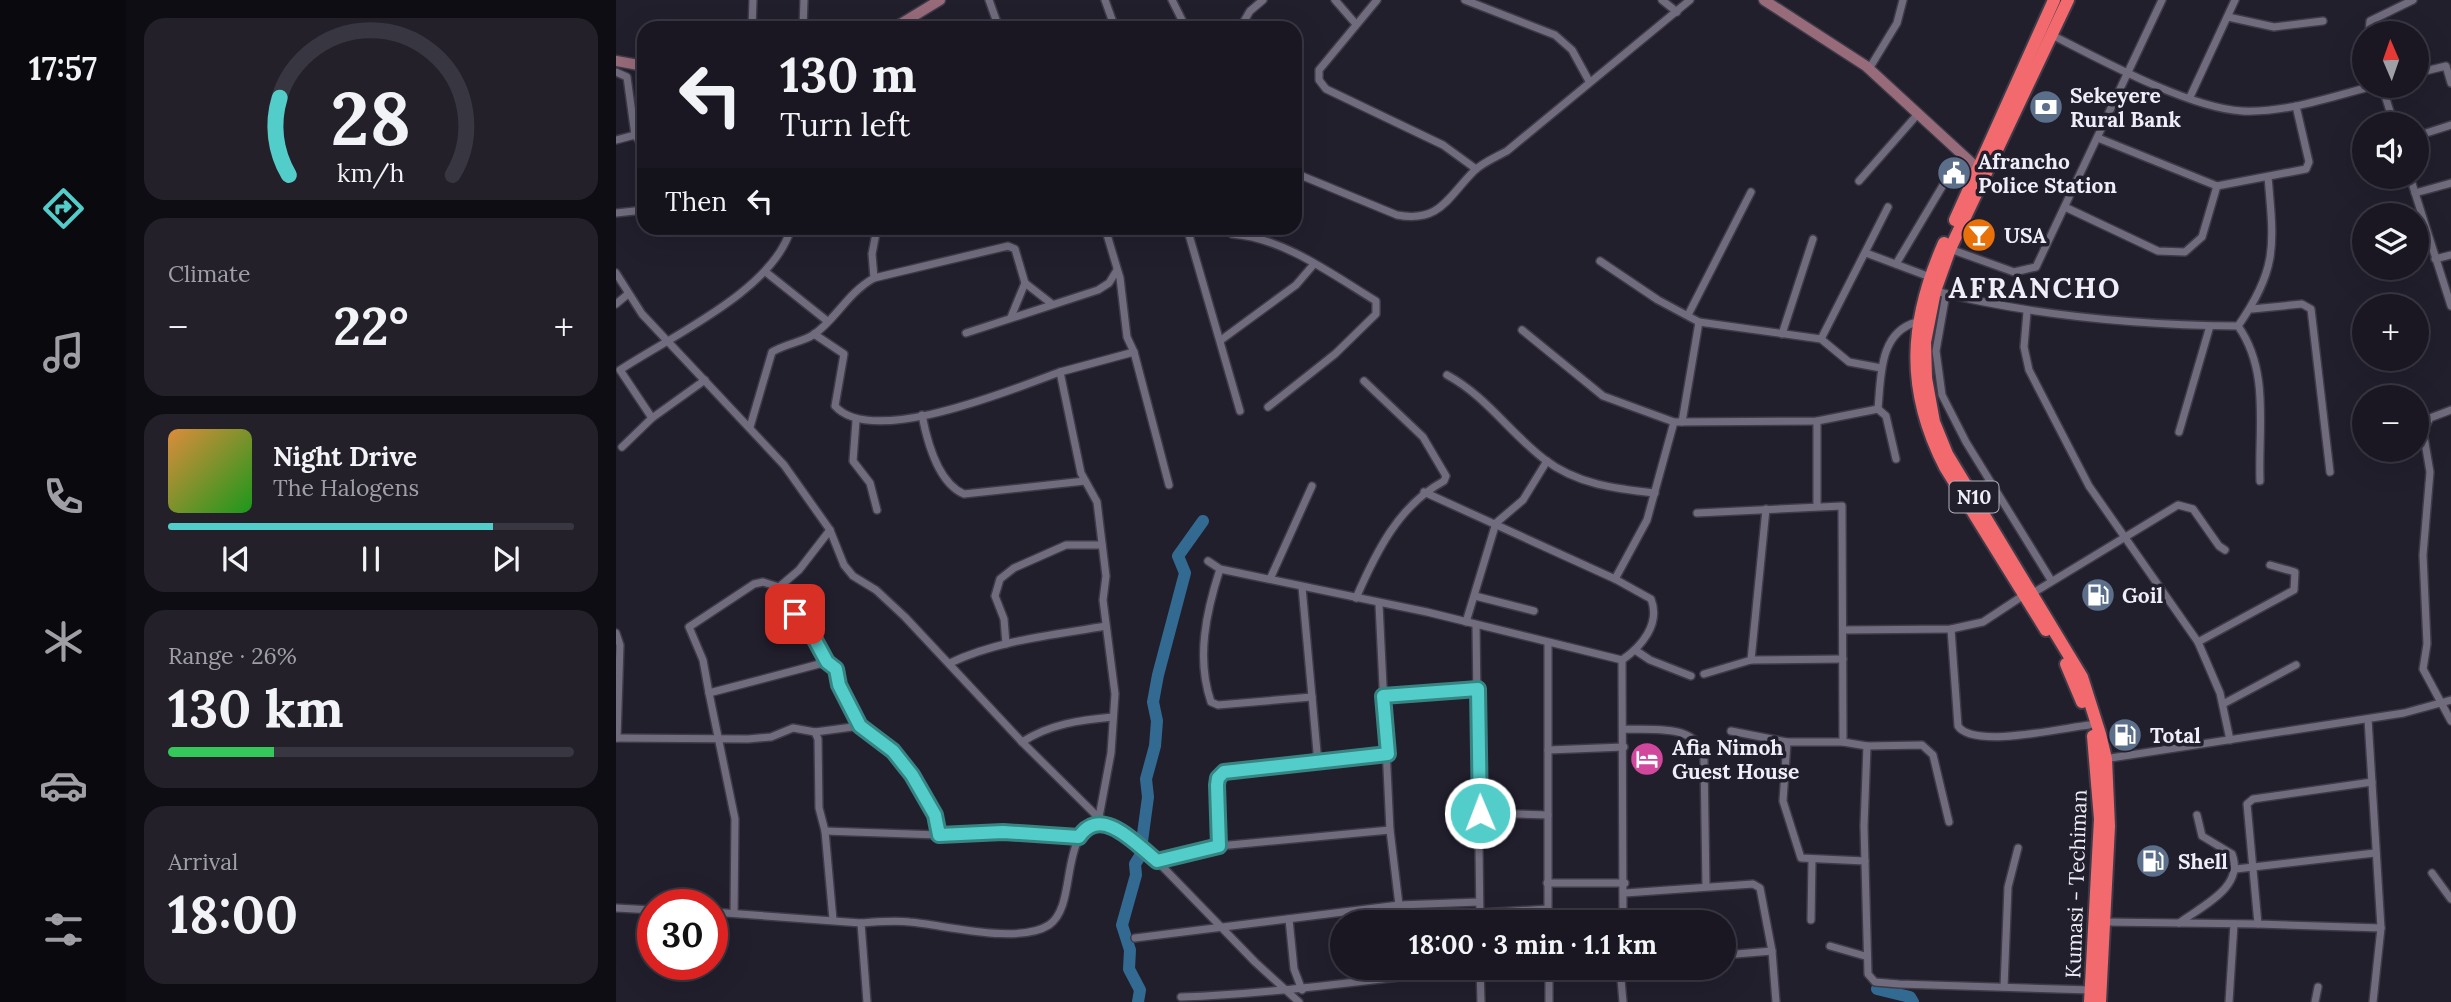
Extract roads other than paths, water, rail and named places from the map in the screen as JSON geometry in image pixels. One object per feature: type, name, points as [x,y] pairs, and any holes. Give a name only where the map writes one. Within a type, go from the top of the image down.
[{"type":"highway","name":"Kumasi - Techiman","points":[[2053,0],[1930,276],[1917,322],[1917,379],[1930,439],[2028,594],[2063,659],[2101,759],[2091,996]]},
{"type":"highway","name":"N10","points":[[2068,0],[1950,249],[1940,292],[1927,324],[1925,355],[1934,422],[1947,454],[2028,594],[2082,677],[2101,759],[2109,826],[2100,1002]]},
{"type":"street","points":[[752,21],[753,0]]},
{"type":"street","points":[[803,21],[804,0]]},
{"type":"street","points":[[907,21],[940,0]]},
{"type":"street","points":[[989,0],[996,21]]},
{"type":"street","points":[[1105,0],[1112,21]]},
{"type":"street","points":[[1172,0],[1182,21]]},
{"type":"street","points":[[1245,21],[1263,0]]},
{"type":"street","points":[[1335,0],[1355,23]]},
{"type":"street","points":[[1377,0],[1355,23],[1319,70],[1319,80],[1326,89],[1443,145],[1476,169]]},
{"type":"street","points":[[1465,0],[1555,35],[1572,50],[1589,81]]},
{"type":"street","points":[[1662,0],[1677,12]]},
{"type":"street","points":[[1302,176],[1397,215],[1411,218],[1435,213],[1476,169],[1507,151],[1690,0]]},
{"type":"street","points":[[1764,0],[1828,38],[1869,69],[1977,169]]},
{"type":"street","points":[[1869,69],[1897,23],[1903,0]]},
{"type":"street","points":[[1950,249],[2014,272],[2032,270],[2039,263],[2162,0]]},
{"type":"street","points":[[2190,97],[2235,0]]},
{"type":"street","points":[[2370,21],[2413,0]]},
{"type":"street","points":[[2228,17],[2274,27],[2323,21]]},
{"type":"street","points":[[2052,35],[2129,74],[2190,97],[2240,111],[2296,106],[2352,92]]},
{"type":"street","points":[[616,61],[637,65]]},
{"type":"street","points":[[2429,70],[2446,66],[2451,83]]},
{"type":"street","points":[[616,72],[627,77],[637,138]]},
{"type":"street","points":[[2098,138],[2217,186],[2304,170],[2308,166],[2296,106]]},
{"type":"street","points":[[1859,181],[1917,115]]},
{"type":"street","points":[[2429,132],[2451,125]]},
{"type":"street","points":[[616,140],[635,135]]},
{"type":"street","points":[[1896,264],[1961,155]]},
{"type":"street","points":[[2238,326],[2252,309],[2267,274],[2273,234],[2268,177]]},
{"type":"street","points":[[2415,193],[2451,183]]},
{"type":"street","points":[[2067,208],[2158,251],[2185,252],[2202,237],[2217,186]]},
{"type":"street","points":[[2414,189],[2451,306]]},
{"type":"street","points":[[1688,315],[1751,192]]},
{"type":"street","points":[[1821,339],[1888,207]]},
{"type":"street","points":[[616,213],[637,211]]},
{"type":"street","points":[[652,418],[618,372],[669,343],[766,273],[787,244],[789,235]]},
{"type":"street","points":[[874,278],[872,254],[876,235]]},
{"type":"street","points":[[1107,235],[1117,270],[1124,322],[1135,352],[1169,485]]},
{"type":"street","points":[[1189,235],[1240,411]]},
{"type":"street","points":[[1244,235],[1257,236],[1314,264],[1376,301],[1376,314],[1335,354],[1268,407]]},
{"type":"street","points":[[1782,334],[1813,239]]},
{"type":"street","points":[[750,427],[770,355],[789,342],[814,334],[857,289],[874,278],[1008,246],[1015,249],[1025,283],[1052,304]]},
{"type":"street","points":[[1866,253],[1930,276]]},
{"type":"street","points":[[2435,259],[2451,255]]},
{"type":"street","points":[[1600,261],[1658,300],[1699,322],[1821,339],[1849,362],[1881,368]]},
{"type":"street","points":[[1221,340],[1296,285],[1314,264]]},
{"type":"street","points":[[966,333],[1104,287],[1117,270]]},
{"type":"street","points":[[616,272],[628,294],[669,343],[784,465],[830,530],[848,571],[876,590],[1101,820],[1157,861],[1299,1002]]},
{"type":"street","points":[[766,273],[827,320]]},
{"type":"street","points":[[1011,317],[1025,283]]},
{"type":"street","points":[[2051,580],[1966,442],[1942,395],[1936,351],[1940,292],[2027,312],[2238,326]]},
{"type":"street","points":[[616,304],[628,294]]},
{"type":"street","points":[[2252,309],[2302,304],[2311,309],[2330,472]]},
{"type":"street","points":[[2027,312],[2024,347],[2029,370],[2089,486],[2198,642],[2223,704],[2230,740]]},
{"type":"street","points":[[1615,579],[1647,520],[1678,422],[1699,322]]},
{"type":"street","points":[[1878,409],[1881,368],[1895,333],[1917,322]]},
{"type":"street","points":[[2179,432],[2210,326]]},
{"type":"street","points":[[2238,326],[2248,341],[2260,380],[2260,481]]},
{"type":"street","points":[[1522,330],[1602,396],[1678,422],[1817,421],[1878,409]]},
{"type":"street","points":[[814,334],[844,354],[835,406],[845,416],[856,421],[881,419],[891,422],[949,411],[1060,372],[1135,352]]},
{"type":"street","points":[[1060,372],[1085,481],[1097,502],[1102,545],[1105,626],[1113,656],[1115,694],[1111,753],[1101,820]]},
{"type":"street","points":[[1447,375],[1473,389],[1547,461],[1596,485],[1655,493]]},
{"type":"street","points":[[622,447],[652,418],[705,380]]},
{"type":"street","points":[[1356,598],[1372,561],[1403,514],[1424,492],[1444,481],[1444,469],[1423,437],[1364,381]]},
{"type":"street","points":[[1878,409],[1886,416],[1896,458]]},
{"type":"street","points":[[2451,410],[2430,418],[2423,431],[2430,472],[2424,543],[2427,644],[2423,669],[2451,721]]},
{"type":"street","points":[[922,415],[937,462],[955,490],[964,494],[1085,481]]},
{"type":"street","points":[[856,421],[853,461],[870,483],[877,510]]},
{"type":"street","points":[[1817,421],[1817,505]]},
{"type":"street","points":[[1466,622],[1496,523],[1523,500],[1547,461]]},
{"type":"street","points":[[1270,579],[1312,486]]},
{"type":"street","points":[[1208,561],[1220,569],[1466,622],[1622,660],[1648,636],[1653,603],[1645,594],[1424,492]]},
{"type":"street","points":[[1697,513],[1839,504],[1843,508],[1843,742]]},
{"type":"street","points":[[1843,630],[1951,629],[1983,622],[2172,507],[2189,506],[2225,550]]},
{"type":"street","points":[[1751,660],[1766,509]]},
{"type":"street","points":[[779,587],[799,570],[830,530]]},
{"type":"street","points":[[1006,644],[1004,619],[995,596],[1000,579],[1014,568],[1066,545],[1102,545]]},
{"type":"street","points":[[2198,642],[2294,590],[2295,572],[2270,565]]},
{"type":"street","points":[[1220,569],[1211,597],[1202,669],[1211,702],[1218,705],[1312,696]]},
{"type":"street","points":[[734,913],[735,819],[703,660],[689,627],[754,584],[763,582],[779,587]]},
{"type":"street","points":[[779,587],[783,600],[808,627],[827,662],[836,669],[839,685],[860,726],[893,751],[912,775],[935,815],[939,835]]},
{"type":"street","points":[[1302,587],[1318,763]]},
{"type":"street","points":[[1475,596],[1534,611]]},
{"type":"street","points":[[1379,604],[1390,830],[1399,905]]},
{"type":"street","points":[[1476,625],[1480,910]]},
{"type":"street","points":[[950,663],[968,654],[1006,644],[1105,626]]},
{"type":"street","points":[[1951,629],[1958,726],[1965,734],[1987,738],[2089,724]]},
{"type":"street","points":[[616,634],[620,645],[617,738],[771,737],[793,728],[815,732],[860,726]]},
{"type":"street","points":[[1531,910],[1548,909],[1548,644]]},
{"type":"street","points":[[1635,650],[1650,660],[1691,676]]},
{"type":"street","points":[[1704,674],[1751,660],[1843,659]]},
{"type":"street","points":[[1622,660],[1624,910]]},
{"type":"street","points":[[709,693],[827,662]]},
{"type":"street","points":[[2223,704],[2296,665]]},
{"type":"street","points":[[1383,696],[1478,689]]},
{"type":"street","points":[[2101,759],[2368,719],[2451,700]]},
{"type":"street","points":[[1022,741],[1063,723],[1113,717]]},
{"type":"street","points":[[2368,719],[2381,928],[2373,1002]]},
{"type":"street","points":[[1623,729],[1684,732],[1701,745],[1704,760],[1706,887]]},
{"type":"street","points":[[1731,731],[1787,742],[1843,742],[1867,746],[1915,743],[1927,747],[1933,755],[1949,822]]},
{"type":"street","points":[[815,732],[818,739],[819,808],[825,831],[833,920]]},
{"type":"street","points":[[1787,742],[1783,800],[1801,858],[1865,861]]},
{"type":"street","points":[[1867,746],[1865,956],[1868,974],[1875,982],[2004,987],[2091,996]]},
{"type":"street","points":[[1548,750],[1624,747]]},
{"type":"street","points":[[1219,846],[1217,785],[1218,778],[1224,772],[1388,754]]},
{"type":"street","points":[[2258,924],[2249,801],[2372,782]]},
{"type":"street","points":[[1480,813],[1548,815]]},
{"type":"street","points":[[2179,923],[2229,885],[2236,869],[2232,854],[2202,836],[2197,815]]},
{"type":"street","points":[[728,913],[861,923],[908,922],[1009,933],[1039,930],[1051,924],[1059,908],[1079,837],[1093,823],[1101,820]]},
{"type":"street","points":[[1157,861],[1219,846],[1390,830]]},
{"type":"street","points":[[825,831],[939,835],[1014,832],[1079,837]]},
{"type":"street","points":[[2004,987],[2008,887],[2018,848]]},
{"type":"street","points":[[2236,869],[2375,853]]},
{"type":"street","points":[[1811,920],[1812,860]]},
{"type":"street","points":[[2432,873],[2451,898]]},
{"type":"street","points":[[1547,883],[1625,883]]},
{"type":"street","points":[[1625,893],[1753,884],[1760,888],[1772,951],[1776,1002]]},
{"type":"street","points":[[1135,938],[1225,929],[1399,905],[1479,902]]},
{"type":"street","points":[[616,908],[637,909]]},
{"type":"street","points":[[1289,919],[1294,969],[1302,990]]},
{"type":"street","points":[[2104,922],[2381,928]]},
{"type":"street","points":[[861,923],[867,1002]]},
{"type":"street","points":[[2229,1002],[2234,923]]},
{"type":"street","points":[[1830,946],[1865,956]]},
{"type":"street","points":[[1736,954],[1772,951]]},
{"type":"street","points":[[1181,997],[1288,992],[1359,980]]},
{"type":"street","points":[[1480,980],[1481,1002]]},
{"type":"street","points":[[1549,980],[1549,1002]]},
{"type":"street","points":[[1621,980],[1623,1002]]},
{"type":"street","points":[[2315,1002],[2318,987]]},
{"type":"waterway","points":[[1138,1002],[1140,990],[1129,969],[1130,950],[1122,925],[1136,875],[1135,864],[1140,856],[1148,797],[1146,779],[1155,746],[1157,721],[1153,702],[1185,573],[1178,556],[1203,521]]},
{"type":"waterway","points":[[1877,989],[1910,997],[1913,1002]]},
{"type":"place","name":"Sekeyere Rural Bank","points":[[2046,107]]},
{"type":"place","name":"Afrancho Police Station","points":[[1954,173]]},
{"type":"place","name":"USA","points":[[1979,235]]},
{"type":"place","name":"Goil","points":[[2098,595]]},
{"type":"place","name":"Total","points":[[2125,735]]},
{"type":"place","name":"Afia Nimoh Guest House","points":[[1647,759]]},
{"type":"place","name":"Shell","points":[[2153,861]]},
{"type":"district","name":"AFRANCHO","points":[[2035,288]]}]
